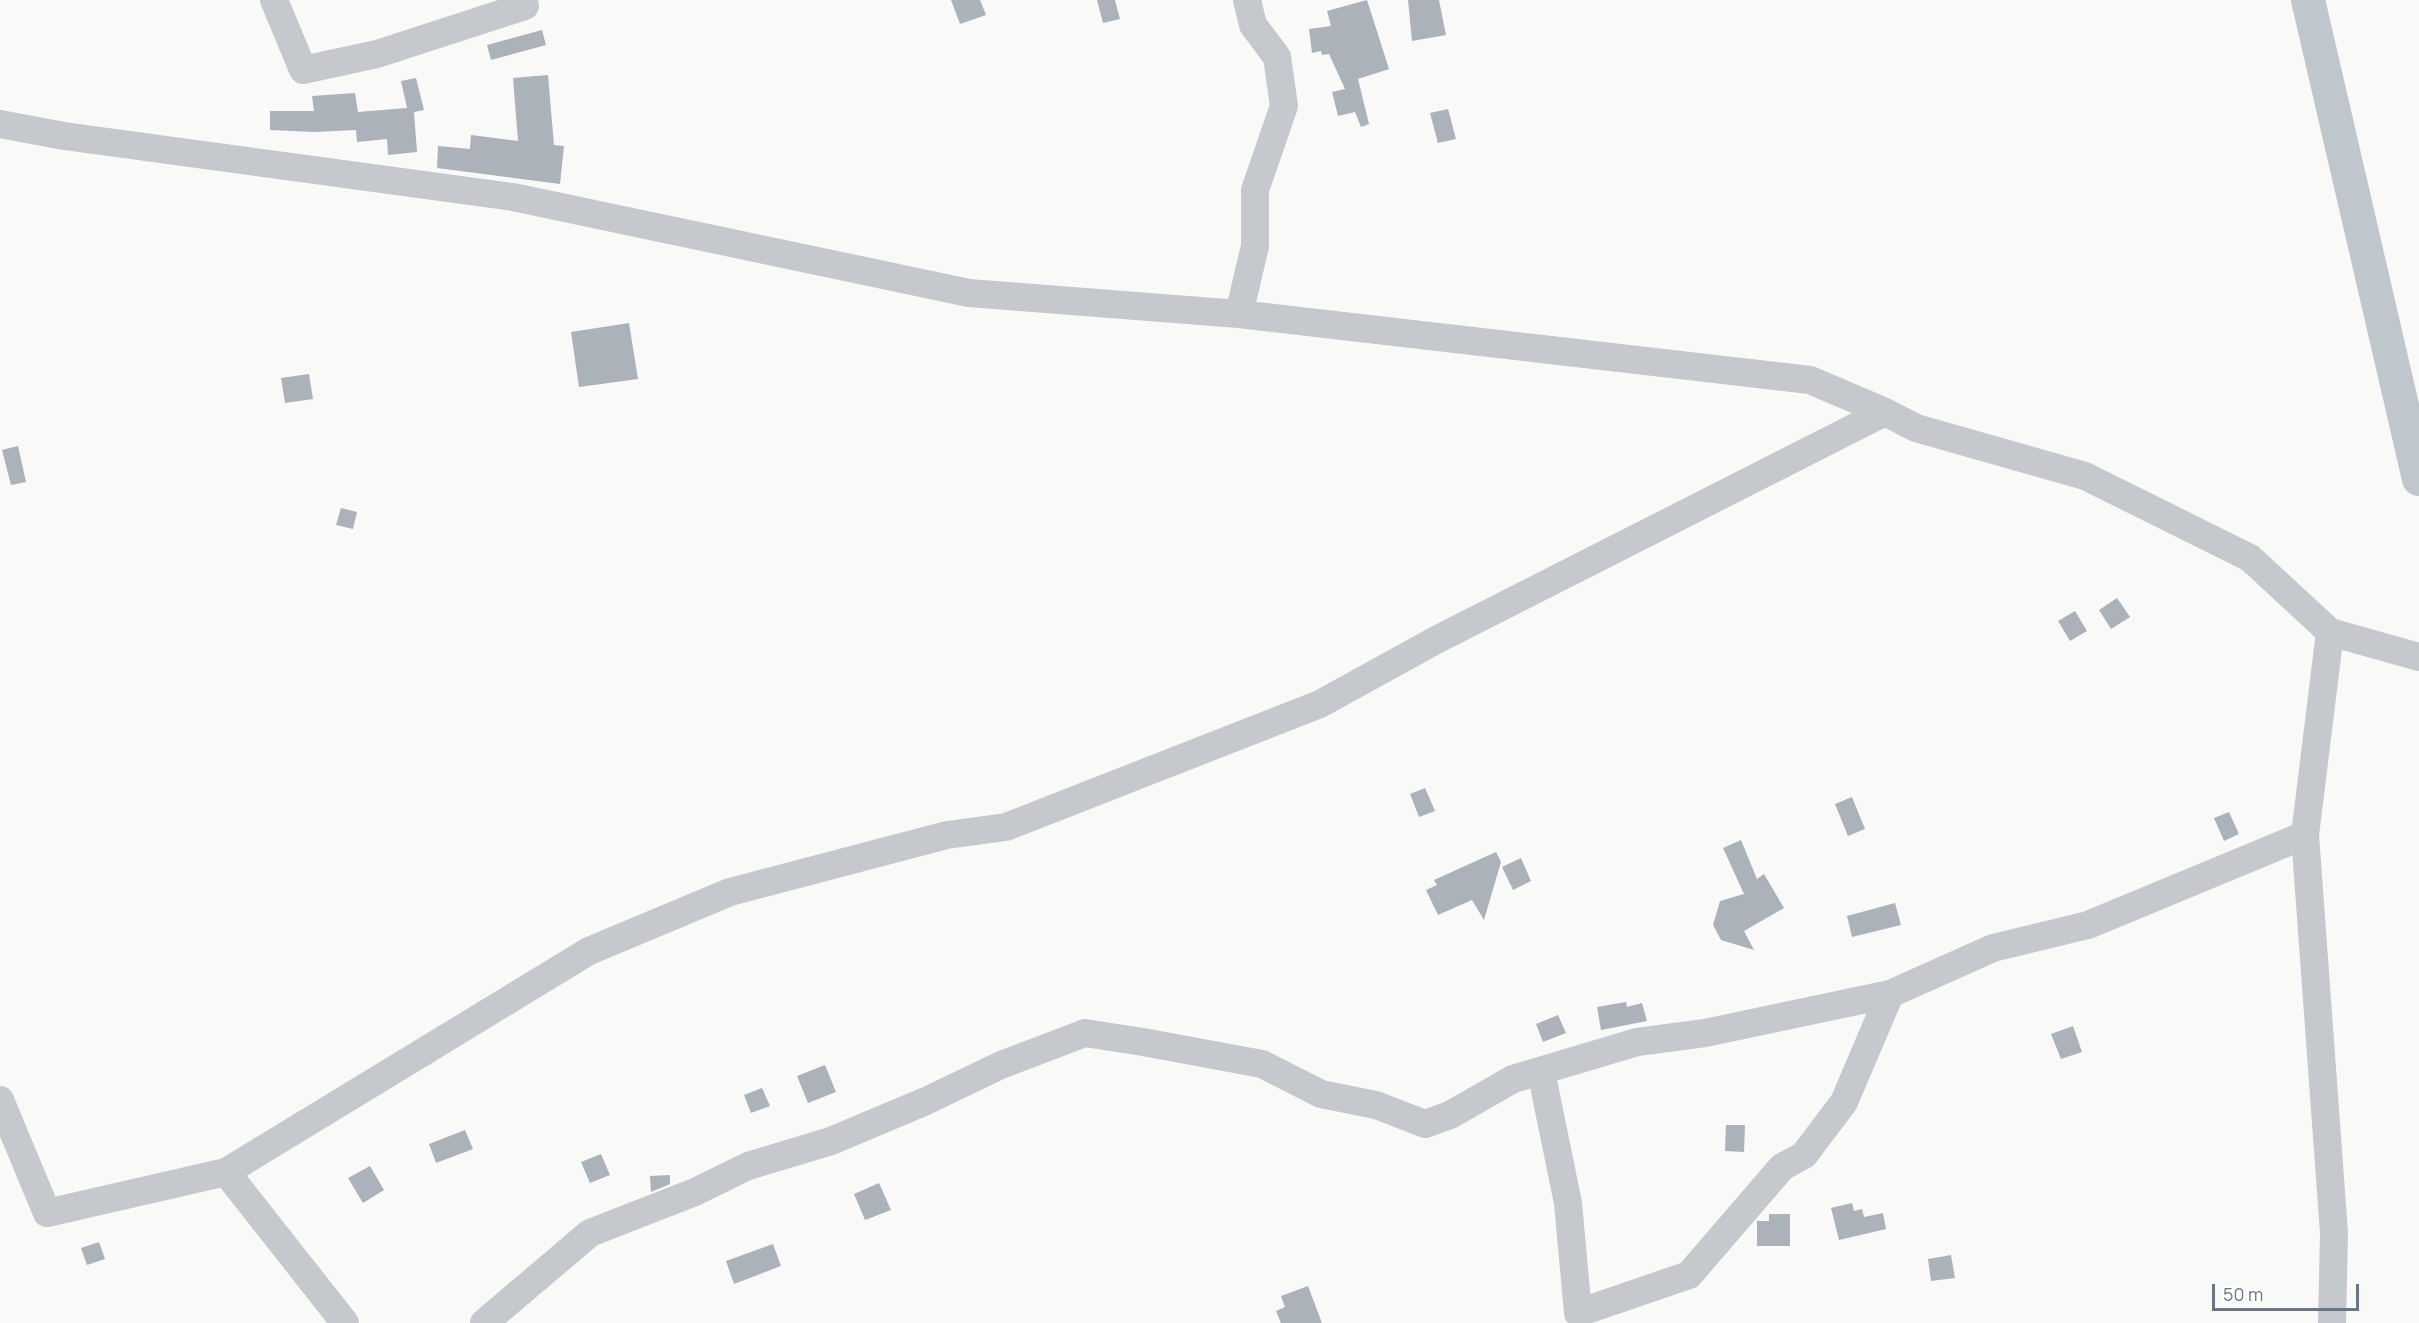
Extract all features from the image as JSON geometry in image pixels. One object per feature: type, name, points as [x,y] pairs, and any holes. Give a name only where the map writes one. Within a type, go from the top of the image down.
[{"type":"street","points":[[274,0],[303,70],[377,54],[527,2]]},
{"type":"street","points":[[1239,314],[1255,246],[1255,190],[1284,106],[1277,57],[1253,25],[1247,0]]},
{"type":"street","points":[[0,124],[64,136],[513,197],[969,293],[1239,314],[1810,380],[1916,428],[2085,476],[2250,558],[2330,632],[2419,657]]},
{"type":"street","points":[[0,1100],[47,1213],[226,1172],[589,951],[730,892],[947,835],[1006,827],[1320,704],[1438,639],[1885,412]]},
{"type":"street","points":[[2330,632],[2305,835],[2334,1233],[2332,1323]]},
{"type":"street","points":[[484,1323],[590,1233],[695,1192],[748,1166],[831,1141],[926,1101],[1001,1065],[1085,1033],[1143,1041],[1262,1064],[1321,1094],[1376,1105],[1425,1125],[1450,1115],[1513,1079],[1637,1042],[1706,1033],[1890,994],[1993,948],[2088,925],[2305,835]]},
{"type":"street","points":[[1541,1071],[1568,1203],[1578,1313],[1689,1275],[1782,1167],[1804,1155],[1844,1102],[1890,994]]},
{"type":"street","points":[[226,1172],[345,1323]]},
{"type":"building","points":[[951,0],[980,0],[986,15],[960,24]]},
{"type":"building","points":[[1097,0],[1115,0],[1120,19],[1103,23]]},
{"type":"building","points":[[1367,0],[1389,69],[1358,79],[1369,124],[1361,127],[1355,112],[1338,116],[1332,92],[1345,89],[1329,54],[1322,55],[1321,51],[1312,53],[1309,29],[1331,26],[1327,11]]},
{"type":"building","points":[[1408,0],[1439,0],[1446,35],[1412,41]]},
{"type":"building","points":[[542,30],[546,45],[491,60],[487,45]]},
{"type":"building","points":[[548,75],[554,145],[564,146],[560,184],[437,168],[438,146],[470,149],[471,135],[518,141],[513,78]]},
{"type":"building","points":[[416,78],[424,110],[414,112],[417,152],[388,155],[387,139],[357,142],[356,130],[315,132],[270,130],[270,111],[314,111],[312,96],[355,93],[358,112],[407,108],[401,81]]},
{"type":"building","points":[[1448,109],[1456,139],[1438,143],[1430,113]]},
{"type":"building","points":[[629,323],[638,379],[579,387],[571,332]]},
{"type":"building","points":[[309,374],[313,399],[285,403],[281,378]]},
{"type":"building","points":[[18,446],[26,482],[11,485],[2,450]]},
{"type":"building","points":[[341,508],[357,512],[353,529],[336,525]]},
{"type":"building","points":[[2117,598],[2130,617],[2111,629],[2099,610]]},
{"type":"building","points":[[2075,611],[2087,631],[2070,641],[2058,621]]},
{"type":"building","points":[[1425,788],[1435,811],[1419,817],[1410,794]]},
{"type":"building","points":[[1852,797],[1865,829],[1848,836],[1835,804]]},
{"type":"building","points":[[2229,812],[2239,834],[2224,841],[2214,818]]},
{"type":"building","points":[[1741,840],[1757,879],[1764,874],[1784,908],[1744,931],[1754,950],[1721,940],[1713,925],[1720,901],[1744,894],[1723,848]]},
{"type":"building","points":[[1496,852],[1501,862],[1484,920],[1472,900],[1438,915],[1426,890],[1437,885],[1434,880]]},
{"type":"building","points":[[1521,858],[1531,881],[1513,890],[1502,867]]},
{"type":"building","points":[[1895,903],[1901,925],[1852,937],[1847,916]]},
{"type":"building","points":[[1626,1002],[1627,1007],[1642,1003],[1647,1021],[1601,1030],[1597,1007]]},
{"type":"building","points":[[1558,1015],[1566,1033],[1543,1042],[1536,1024]]},
{"type":"building","points":[[2073,1026],[2082,1052],[2061,1059],[2051,1034]]},
{"type":"building","points":[[825,1065],[836,1092],[808,1103],[797,1076]]},
{"type":"building","points":[[762,1088],[770,1106],[751,1113],[744,1095]]},
{"type":"building","points":[[1726,1125],[1745,1125],[1744,1152],[1725,1151]]},
{"type":"building","points":[[465,1130],[473,1149],[436,1163],[429,1144]]},
{"type":"building","points":[[601,1154],[610,1175],[590,1183],[581,1162]]},
{"type":"building","points":[[370,1166],[384,1190],[363,1203],[348,1178]]},
{"type":"building","points":[[670,1175],[670,1184],[651,1192],[650,1176]]},
{"type":"building","points":[[879,1183],[891,1210],[865,1220],[854,1194]]},
{"type":"building","points":[[1852,1203],[1854,1211],[1862,1209],[1864,1217],[1883,1213],[1886,1229],[1839,1240],[1831,1208]]},
{"type":"building","points":[[1769,1214],[1790,1214],[1790,1246],[1757,1246],[1757,1221],[1769,1221]]},
{"type":"building","points":[[99,1242],[105,1259],[87,1265],[81,1248]]},
{"type":"building","points":[[773,1244],[781,1266],[734,1284],[726,1261]]},
{"type":"building","points":[[1951,1255],[1955,1278],[1931,1281],[1928,1259]]},
{"type":"building","points":[[1308,1286],[1322,1323],[1281,1323],[1276,1311],[1285,1307],[1281,1296]]},
{"type":"waterway","points":[[2308,0],[2419,479]]}]
